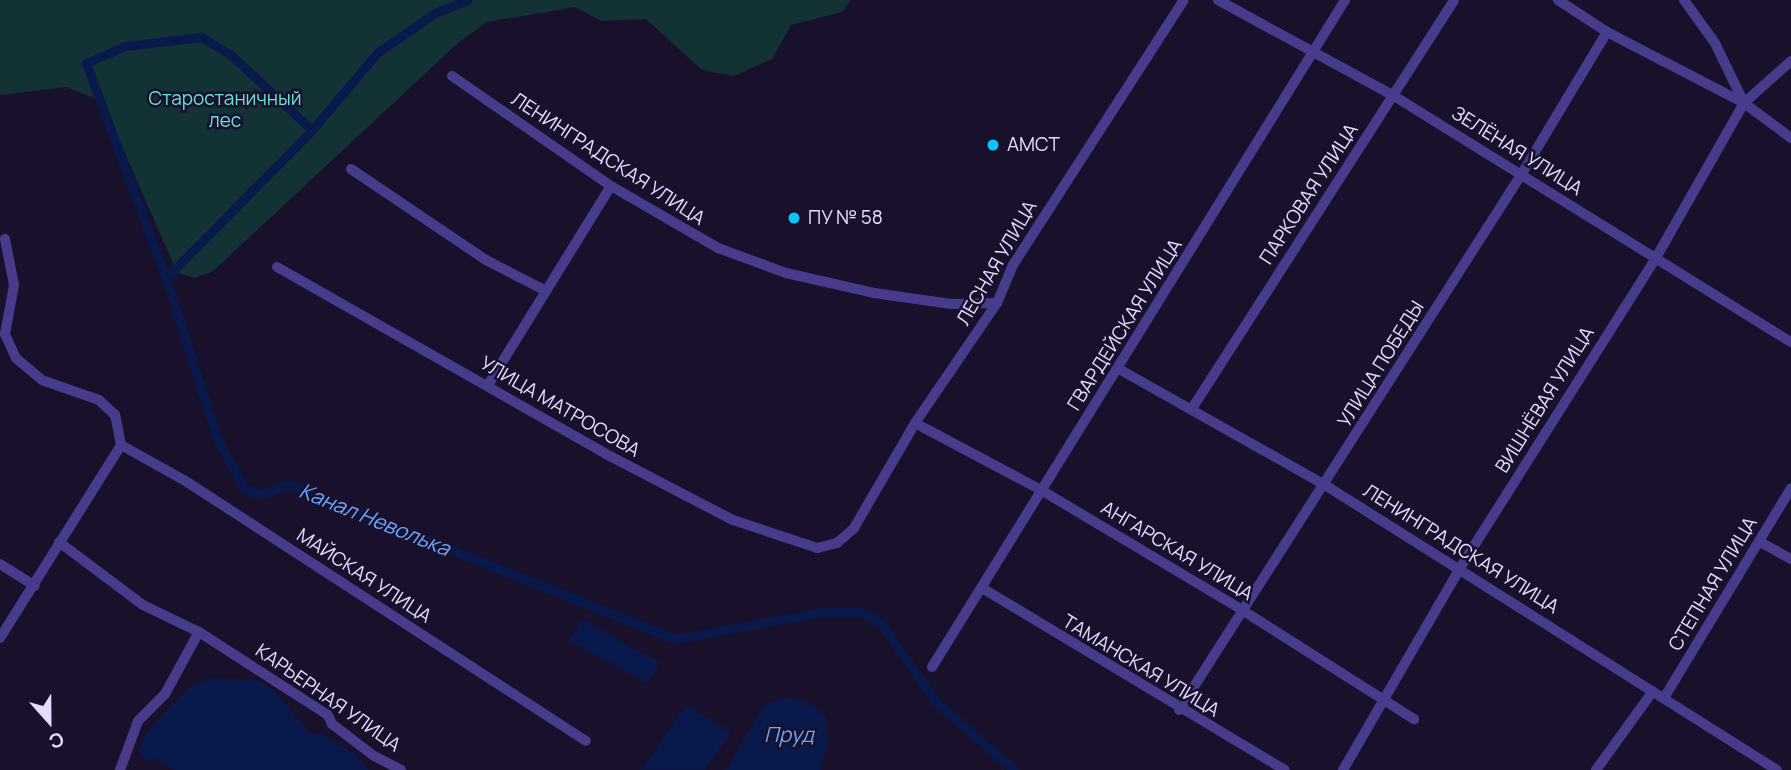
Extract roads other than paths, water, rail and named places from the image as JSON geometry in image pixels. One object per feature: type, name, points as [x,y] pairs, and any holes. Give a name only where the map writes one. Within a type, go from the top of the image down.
[{"type":"street","name":"ЛЕСНАЯ УЛИЦА","points":[[837,543],[854,528],[915,423],[997,303],[1013,265],[1184,0]]},
{"type":"street","name":"ЗЕЛЁНАЯ УЛИЦА","points":[[1218,0],[1394,96],[1657,256],[1791,342]]},
{"type":"street","name":"ГВАРДЕЙСКАЯ УЛИЦА","points":[[932,667],[1119,369],[1345,0]]},
{"type":"street","name":"ПАРКОВАЯ УЛИЦА","points":[[1193,407],[1454,0]]},
{"type":"street","points":[[1558,0],[1607,32],[1744,103],[1791,138]]},
{"type":"street","points":[[1684,0],[1715,43],[1744,103]]},
{"type":"street","name":"УЛИЦА ПОБЕДЫ","points":[[1179,710],[1521,175],[1607,32]]},
{"type":"street","name":"ВИШНЁВАЯ УЛИЦА","points":[[1343,770],[1380,700],[1657,256],[1744,103],[1791,61]]},
{"type":"street","name":"ЛЕНИНГРАДСКАЯ УЛИЦА","points":[[452,76],[611,186],[692,237],[786,273],[874,293],[951,304],[997,303]]},
{"type":"street","points":[[351,169],[486,260],[544,290]]},
{"type":"street","points":[[488,385],[544,290],[611,186]]},
{"type":"street","points":[[0,638],[121,445],[116,415],[99,400],[42,380],[16,358],[5,334],[14,285],[5,239]]},
{"type":"street","name":"УЛИЦА МАТРОСОВА","points":[[277,267],[606,454],[733,520],[817,548],[837,543]]},
{"type":"street","name":"ЛЕНИНГРАДСКАЯ УЛИЦА","points":[[1119,369],[1193,407],[1325,485],[1777,770]]},
{"type":"street","name":"АНГАРСКАЯ УЛИЦА","points":[[915,423],[1041,490],[1242,610],[1380,700],[1414,719]]},
{"type":"street","name":"МАЙСКАЯ УЛИЦА","points":[[121,445],[184,480],[586,741]]},
{"type":"street","name":"СТЕПНАЯ УЛИЦА","points":[[1664,698],[1791,488]]},
{"type":"street","name":"КАРЬЕРНАЯ УЛИЦА","points":[[59,542],[143,605],[199,632],[328,715],[332,724],[374,756],[401,770]]},
{"type":"street","points":[[1760,542],[1791,559]]},
{"type":"street","points":[[0,564],[35,586]]},
{"type":"street","name":"ТАМАНСКАЯ УЛИЦА","points":[[982,588],[1179,710],[1285,770]]},
{"type":"street","points":[[120,770],[138,721],[165,694],[199,632]]},
{"type":"street","points":[[1596,770],[1653,691]]},
{"type":"water","points":[[582,619],[660,663],[647,683],[569,641]]},
{"type":"water","points":[[210,678],[256,680],[274,690],[309,733],[322,734],[355,754],[369,770],[174,770],[156,759],[144,761],[138,751],[147,732],[193,685]]},
{"type":"water","name":"Пруд","points":[[785,697],[810,703],[825,716],[828,737],[821,770],[726,770],[763,707]]},
{"type":"water","points":[[686,705],[731,732],[705,770],[642,769]]},
{"type":"waterway","name":"Канал Неволька","points":[[166,278],[312,130],[378,52],[435,13],[467,0]]},
{"type":"waterway","name":"Канал Неволька","points":[[312,130],[231,55],[201,37],[125,46],[86,63],[166,278],[217,438],[244,488],[260,495],[287,484],[675,639],[823,612],[861,612],[881,623],[936,702],[1014,770]]},
{"type":"place","name":"АМСТ","points":[[993,145]]},
{"type":"place","name":"ПУ № 58","points":[[794,218]]},
{"type":"park label","name":"Старостаничный лес","points":[[225,110]]}]
